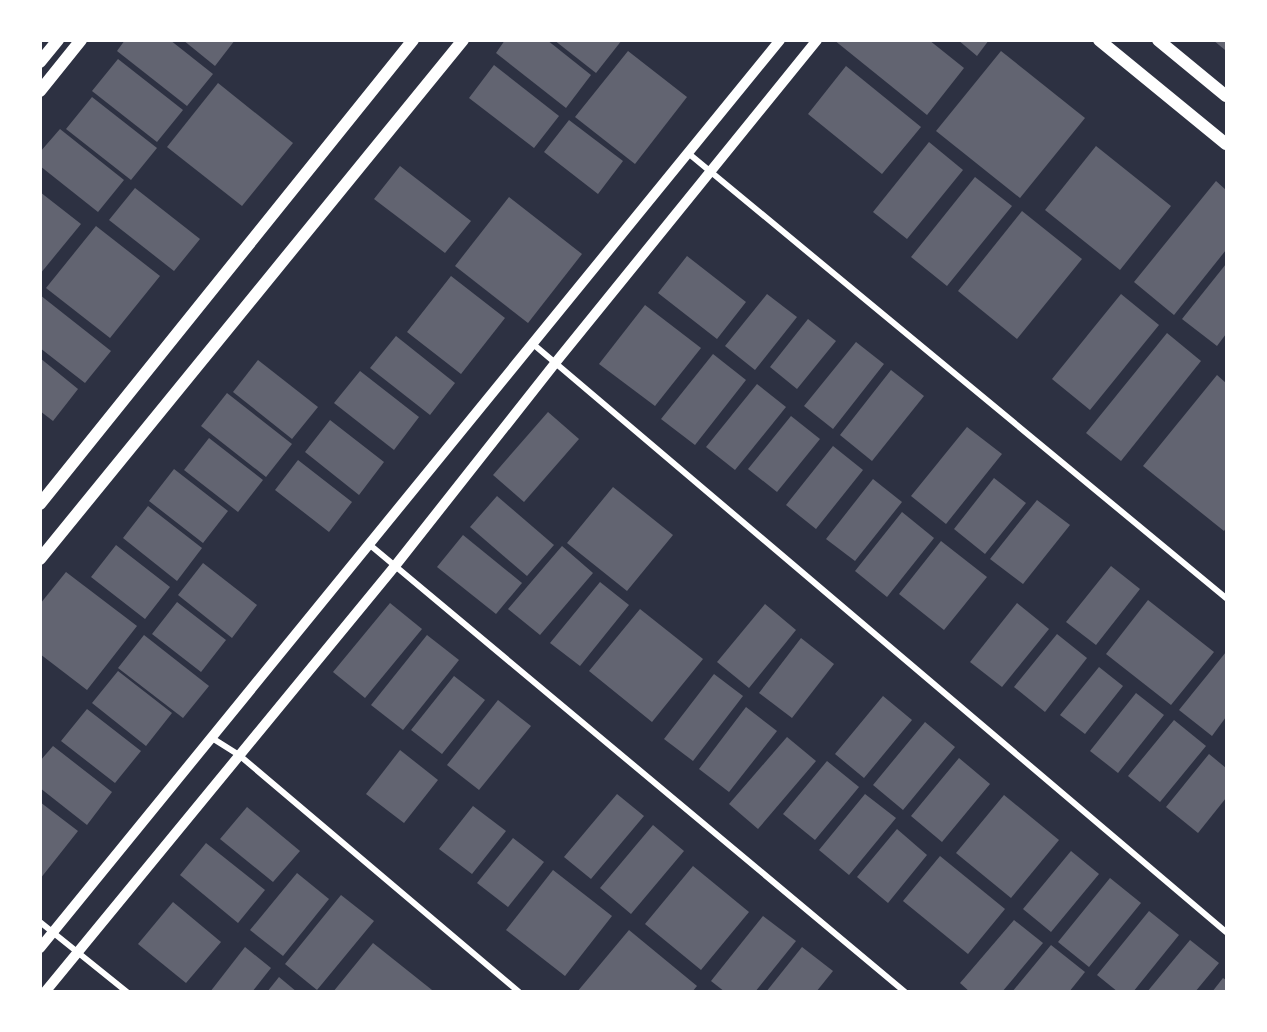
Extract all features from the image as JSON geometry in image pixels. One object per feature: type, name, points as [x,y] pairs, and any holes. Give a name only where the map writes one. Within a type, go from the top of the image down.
[{"type":"main road","points":[[40,62],[58,40]]},
{"type":"main road","points":[[40,91],[81,40]]},
{"type":"main road","points":[[40,504],[413,40]]},
{"type":"main road","points":[[40,560],[463,40]]},
{"type":"main road","points":[[1099,40],[1227,144]]},
{"type":"main road","points":[[1158,40],[1227,96]]},
{"type":"street","points":[[40,948],[780,40]]},
{"type":"street","points":[[45,992],[395,566],[556,362],[817,40]]},
{"type":"street","points":[[688,153],[1227,598]]},
{"type":"street","points":[[533,344],[1227,932]]},
{"type":"street","points":[[370,544],[905,992]]},
{"type":"street","points":[[212,738],[239,755],[519,992]]},
{"type":"street","points":[[40,922],[127,992]]},
{"type":"building","points":[[125,40],[170,40],[213,74],[187,106],[117,51]]},
{"type":"building","points":[[183,40],[235,40],[215,66]]},
{"type":"building","points":[[505,40],[547,40],[591,75],[566,108],[496,53]]},
{"type":"building","points":[[554,40],[622,40],[596,73]]},
{"type":"building","points":[[834,40],[929,40],[964,68],[927,115]]},
{"type":"building","points":[[958,40],[989,40],[977,56]]},
{"type":"building","points":[[1213,40],[1226,40],[1225,50]]},
{"type":"building","points":[[628,51],[687,97],[635,164],[575,117]]},
{"type":"building","points":[[1001,51],[1085,118],[1020,198],[936,131]]},
{"type":"building","points":[[118,59],[183,110],[157,142],[92,91]]},
{"type":"building","points":[[494,65],[559,116],[534,148],[469,98]]},
{"type":"building","points":[[846,66],[921,127],[882,174],[808,114]]},
{"type":"building","points":[[218,83],[293,143],[242,206],[167,147]]},
{"type":"building","points":[[92,97],[157,148],[131,180],[66,129]]},
{"type":"building","points":[[569,120],[623,161],[598,194],[544,152]]},
{"type":"building","points":[[60,129],[124,180],[98,212],[40,166],[40,152]]},
{"type":"building","points":[[929,142],[963,170],[907,239],[873,212]]},
{"type":"building","points":[[1096,146],[1171,206],[1120,270],[1045,210]]},
{"type":"building","points":[[400,166],[471,221],[445,253],[374,199]]},
{"type":"building","points":[[975,177],[1012,206],[947,286],[911,257]]},
{"type":"building","points":[[1216,181],[1226,190],[1226,250],[1174,315],[1134,282]]},
{"type":"building","points":[[135,188],[200,239],[174,271],[109,220]]},
{"type":"building","points":[[40,192],[81,224],[40,274]]},
{"type":"building","points":[[509,197],[582,254],[528,323],[455,266]]},
{"type":"building","points":[[1022,211],[1082,259],[1017,339],[958,291]]},
{"type":"building","points":[[96,226],[160,276],[110,338],[46,288]]},
{"type":"building","points":[[687,256],[746,302],[717,339],[658,293]]},
{"type":"building","points":[[1226,264],[1226,334],[1217,346],[1182,319]]},
{"type":"building","points":[[451,276],[505,318],[461,374],[407,332]]},
{"type":"building","points":[[767,294],[797,317],[755,370],[725,346]]},
{"type":"building","points":[[1121,294],[1159,325],[1090,410],[1052,379]]},
{"type":"building","points":[[40,295],[111,351],[85,383],[40,348]]},
{"type":"building","points":[[645,305],[701,348],[655,406],[599,364]]},
{"type":"building","points":[[808,319],[836,341],[797,389],[770,367]]},
{"type":"building","points":[[1167,333],[1201,361],[1121,461],[1086,433]]},
{"type":"building","points":[[396,336],[455,383],[430,415],[370,368]]},
{"type":"building","points":[[856,342],[884,364],[833,429],[804,406]]},
{"type":"building","points":[[713,354],[746,380],[695,445],[661,419]]},
{"type":"building","points":[[40,358],[78,389],[53,421],[40,411]]},
{"type":"building","points":[[258,360],[318,407],[292,439],[233,392]]},
{"type":"building","points":[[891,370],[924,396],[872,461],[840,435]]},
{"type":"building","points":[[360,371],[419,417],[394,450],[334,403]]},
{"type":"building","points":[[1217,375],[1226,383],[1226,528],[1224,531],[1143,466]]},
{"type":"building","points":[[757,384],[786,407],[735,470],[706,447]]},
{"type":"building","points":[[227,393],[292,444],[266,477],[201,426]]},
{"type":"building","points":[[548,412],[579,439],[524,502],[493,475]]},
{"type":"building","points":[[791,416],[820,439],[777,492],[748,469]]},
{"type":"building","points":[[330,420],[384,462],[359,495],[305,452]]},
{"type":"building","points":[[967,427],[1002,454],[946,524],[911,496]]},
{"type":"building","points":[[209,438],[263,480],[238,512],[184,470]]},
{"type":"building","points":[[833,446],[863,470],[816,529],[786,505]]},
{"type":"building","points":[[298,460],[352,502],[329,532],[275,490]]},
{"type":"building","points":[[174,469],[228,511],[203,543],[149,501]]},
{"type":"building","points":[[994,478],[1026,503],[985,554],[954,529]]},
{"type":"building","points":[[873,479],[902,502],[855,561],[826,539]]},
{"type":"building","points":[[613,487],[673,535],[627,591],[567,543]]},
{"type":"building","points":[[497,496],[554,545],[527,576],[470,527]]},
{"type":"building","points":[[1037,500],[1070,525],[1023,584],[990,559]]},
{"type":"building","points":[[148,506],[202,548],[177,581],[123,538]]},
{"type":"building","points":[[902,512],[934,538],[887,597],[855,571]]},
{"type":"building","points":[[463,535],[522,583],[496,614],[437,567]]},
{"type":"building","points":[[941,541],[987,577],[944,630],[899,594]]},
{"type":"building","points":[[116,545],[170,587],[145,619],[91,577]]},
{"type":"building","points":[[562,546],[593,573],[540,635],[508,609]]},
{"type":"building","points":[[203,563],[257,605],[232,638],[178,595]]},
{"type":"building","points":[[1111,566],[1140,589],[1096,645],[1066,622]]},
{"type":"building","points":[[66,572],[137,626],[87,690],[40,654],[40,604]]},
{"type":"building","points":[[600,582],[629,605],[580,666],[550,643]]},
{"type":"building","points":[[1148,600],[1214,652],[1171,705],[1106,654]]},
{"type":"building","points":[[177,602],[226,640],[201,672],[152,634]]},
{"type":"building","points":[[390,603],[422,629],[365,698],[333,672]]},
{"type":"building","points":[[1017,603],[1049,629],[1002,687],[970,662]]},
{"type":"building","points":[[765,604],[796,630],[749,688],[717,662]]},
{"type":"building","points":[[640,609],[703,659],[652,722],[589,671]]},
{"type":"building","points":[[1057,634],[1087,658],[1045,712],[1014,687]]},
{"type":"building","points":[[144,635],[209,686],[183,718],[118,668]]},
{"type":"building","points":[[427,635],[459,660],[403,730],[371,705]]},
{"type":"building","points":[[801,638],[834,664],[792,718],[759,693]]},
{"type":"building","points":[[1226,652],[1226,717],[1212,736],[1179,710]]},
{"type":"building","points":[[1099,667],[1123,686],[1085,734],[1060,715]]},
{"type":"building","points":[[118,671],[172,713],[146,746],[92,703]]},
{"type":"building","points":[[714,674],[743,696],[693,761],[664,739]]},
{"type":"building","points":[[454,676],[485,700],[442,754],[411,730]]},
{"type":"building","points":[[1136,693],[1164,715],[1118,773],[1090,751]]},
{"type":"building","points":[[883,696],[912,720],[864,778],[835,754]]},
{"type":"building","points":[[498,700],[531,726],[479,790],[447,765]]},
{"type":"building","points":[[746,707],[777,731],[729,792],[699,769]]},
{"type":"building","points":[[87,709],[141,751],[115,783],[61,741]]},
{"type":"building","points":[[1174,720],[1206,746],[1160,802],[1128,776]]},
{"type":"building","points":[[925,722],[955,747],[903,810],[873,785]]},
{"type":"building","points":[[787,737],[816,761],[758,829],[729,804]]},
{"type":"building","points":[[53,746],[112,792],[87,825],[40,788],[40,761]]},
{"type":"building","points":[[400,750],[438,780],[404,823],[366,794]]},
{"type":"building","points":[[1209,754],[1226,768],[1226,798],[1198,833],[1166,807]]},
{"type":"building","points":[[959,758],[990,784],[942,842],[911,816]]},
{"type":"building","points":[[827,761],[859,787],[815,840],[783,814]]},
{"type":"building","points":[[617,794],[644,816],[591,879],[564,857]]},
{"type":"building","points":[[865,794],[896,818],[849,875],[819,850]]},
{"type":"building","points":[[1004,795],[1059,840],[1011,898],[956,853]]},
{"type":"building","points":[[40,802],[78,831],[40,879]]},
{"type":"building","points":[[473,806],[506,831],[472,874],[439,849]]},
{"type":"building","points":[[247,807],[300,851],[273,882],[220,839]]},
{"type":"building","points":[[653,825],[684,851],[631,914],[600,888]]},
{"type":"building","points":[[897,829],[927,855],[888,903],[857,877]]},
{"type":"building","points":[[513,838],[544,862],[508,907],[477,883]]},
{"type":"building","points":[[206,843],[265,890],[238,923],[180,875]]},
{"type":"building","points":[[1071,851],[1099,874],[1051,932],[1023,909]]},
{"type":"building","points":[[940,856],[1005,909],[968,954],[903,901]]},
{"type":"building","points":[[693,866],[749,912],[701,970],[645,924]]},
{"type":"building","points":[[553,870],[612,916],[565,976],[506,930]]},
{"type":"building","points":[[297,873],[329,899],[283,956],[250,930]]},
{"type":"building","points":[[1110,878],[1141,903],[1089,967],[1058,942]]},
{"type":"building","points":[[341,895],[374,921],[317,990],[285,964]]},
{"type":"building","points":[[173,902],[221,942],[186,983],[138,944]]},
{"type":"building","points":[[1149,911],[1179,935],[1133,992],[1118,992],[1097,975]]},
{"type":"building","points":[[763,916],[796,941],[755,992],[725,992],[711,981]]},
{"type":"building","points":[[1014,920],[1043,943],[1002,992],[970,992],[960,983]]},
{"type":"building","points":[[629,930],[697,986],[692,992],[577,992]]},
{"type":"building","points":[[1190,940],[1219,963],[1195,992],[1147,992]]},
{"type":"building","points":[[373,943],[432,990],[431,992],[333,992]]},
{"type":"building","points":[[1051,945],[1085,972],[1069,992],[1012,992]]},
{"type":"building","points":[[245,947],[271,968],[252,992],[210,992]]},
{"type":"building","points":[[802,947],[833,971],[816,992],[766,992]]},
{"type":"building","points":[[279,977],[297,992],[267,992]]},
{"type":"building","points":[[1223,978],[1226,980],[1226,992],[1212,992]]}]
